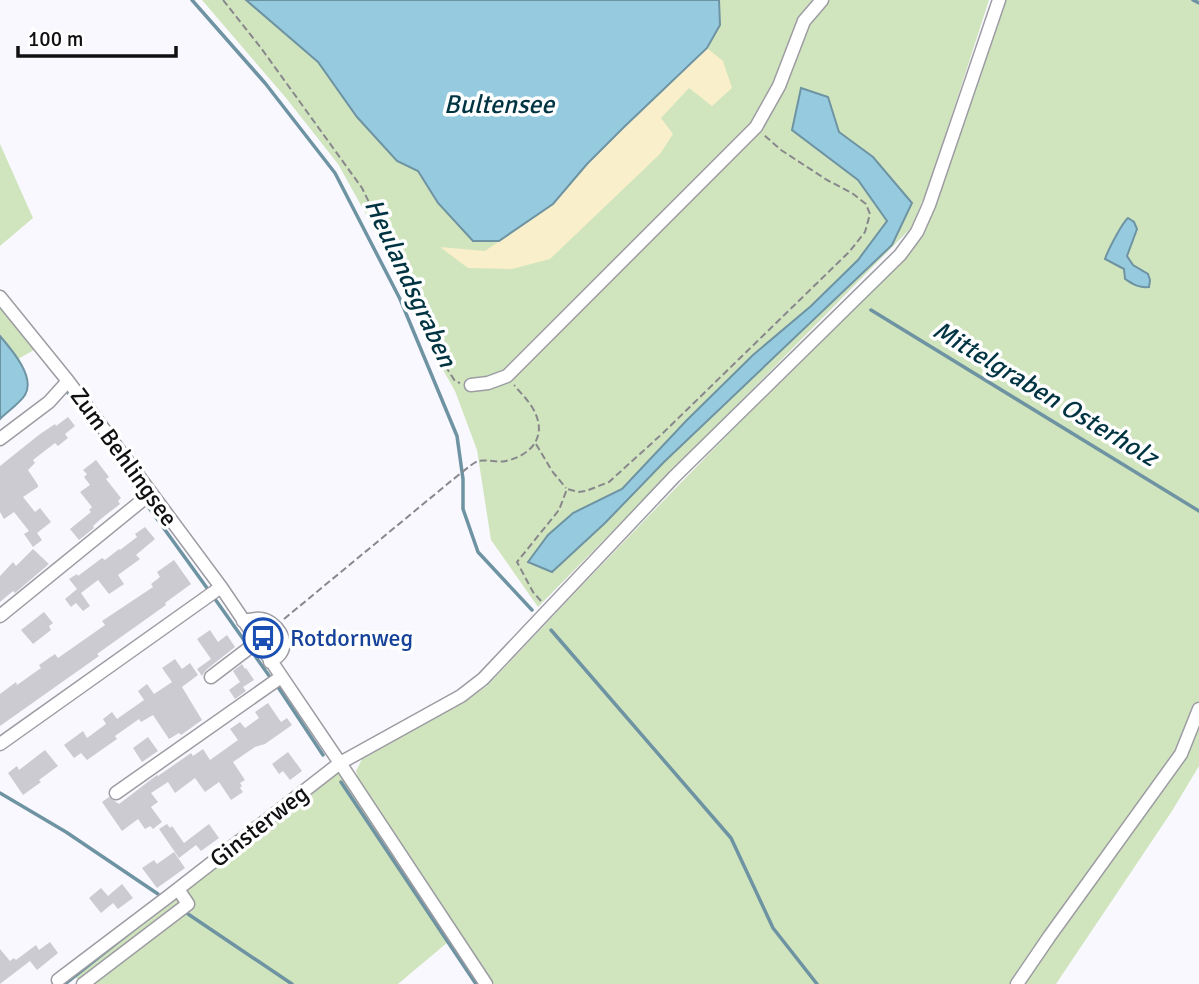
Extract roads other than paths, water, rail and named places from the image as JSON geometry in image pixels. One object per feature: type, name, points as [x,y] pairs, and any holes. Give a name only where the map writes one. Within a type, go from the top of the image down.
[{"type":"street","points":[[471,385],[488,383],[507,376],[756,127],[779,86],[804,21],[822,0]]},
{"type":"street","name":"Ginsterweg","points":[[58,979],[340,763],[461,696],[483,679],[674,477],[900,255],[917,232],[929,205],[995,1]]},
{"type":"street","name":"Zum Behlingsee","points":[[0,297],[68,381],[221,587],[486,984]]},
{"type":"street","points":[[0,439],[49,402],[68,381]]},
{"type":"street","points":[[0,616],[150,494]]},
{"type":"street","points":[[0,744],[221,587]]},
{"type":"street","points":[[243,621],[261,619],[281,632],[284,645],[280,654],[270,662]]},
{"type":"street","points":[[211,677],[257,642]]},
{"type":"street","points":[[116,793],[281,677]]},
{"type":"street","points":[[1017,984],[1181,754],[1199,709]]},
{"type":"street","points":[[83,984],[188,904],[178,889]]},
{"type":"water","name":"Bultensee","points":[[246,0],[719,0],[720,25],[707,48],[587,164],[553,204],[499,241],[473,241],[438,203],[418,171],[397,161],[357,117],[318,62]]},
{"type":"water","points":[[801,88],[828,97],[839,132],[873,157],[912,203],[892,245],[552,572],[528,562],[548,535],[573,513],[622,489],[753,355],[811,306],[858,260],[887,221],[858,180],[792,130]]},
{"type":"water","points":[[1128,218],[1134,222],[1137,229],[1127,256],[1133,265],[1148,274],[1149,287],[1133,284],[1125,279],[1124,269],[1105,259]]},
{"type":"water","points":[[0,336],[21,364],[28,388],[23,398],[0,419]]},
{"type":"waterway","name":"Heulandsgraben","points":[[192,0],[265,83],[335,173],[400,299],[457,436],[463,479],[463,509],[478,552],[532,610]]},
{"type":"waterway","points":[[1193,0],[1199,3]]},
{"type":"waterway","name":"Mittelgraben Osterholz","points":[[871,310],[1199,511]]},
{"type":"waterway","points":[[68,393],[95,432]]},
{"type":"waterway","points":[[110,452],[140,495]]},
{"type":"waterway","points":[[147,505],[207,588]]},
{"type":"waterway","points":[[215,599],[246,643]]},
{"type":"waterway","name":"Heulandsgraben","points":[[551,630],[731,838],[773,928],[817,984]]},
{"type":"waterway","points":[[253,653],[270,677]]},
{"type":"waterway","points":[[278,687],[323,755]]},
{"type":"waterway","points":[[341,782],[476,984]]},
{"type":"waterway","points":[[0,793],[66,832],[158,894]]},
{"type":"waterway","points":[[188,914],[292,984]]},
{"type":"waterway","points":[[65,984],[137,927]]},
{"type":"place","name":"Rotdornweg","points":[[263,638]]}]
